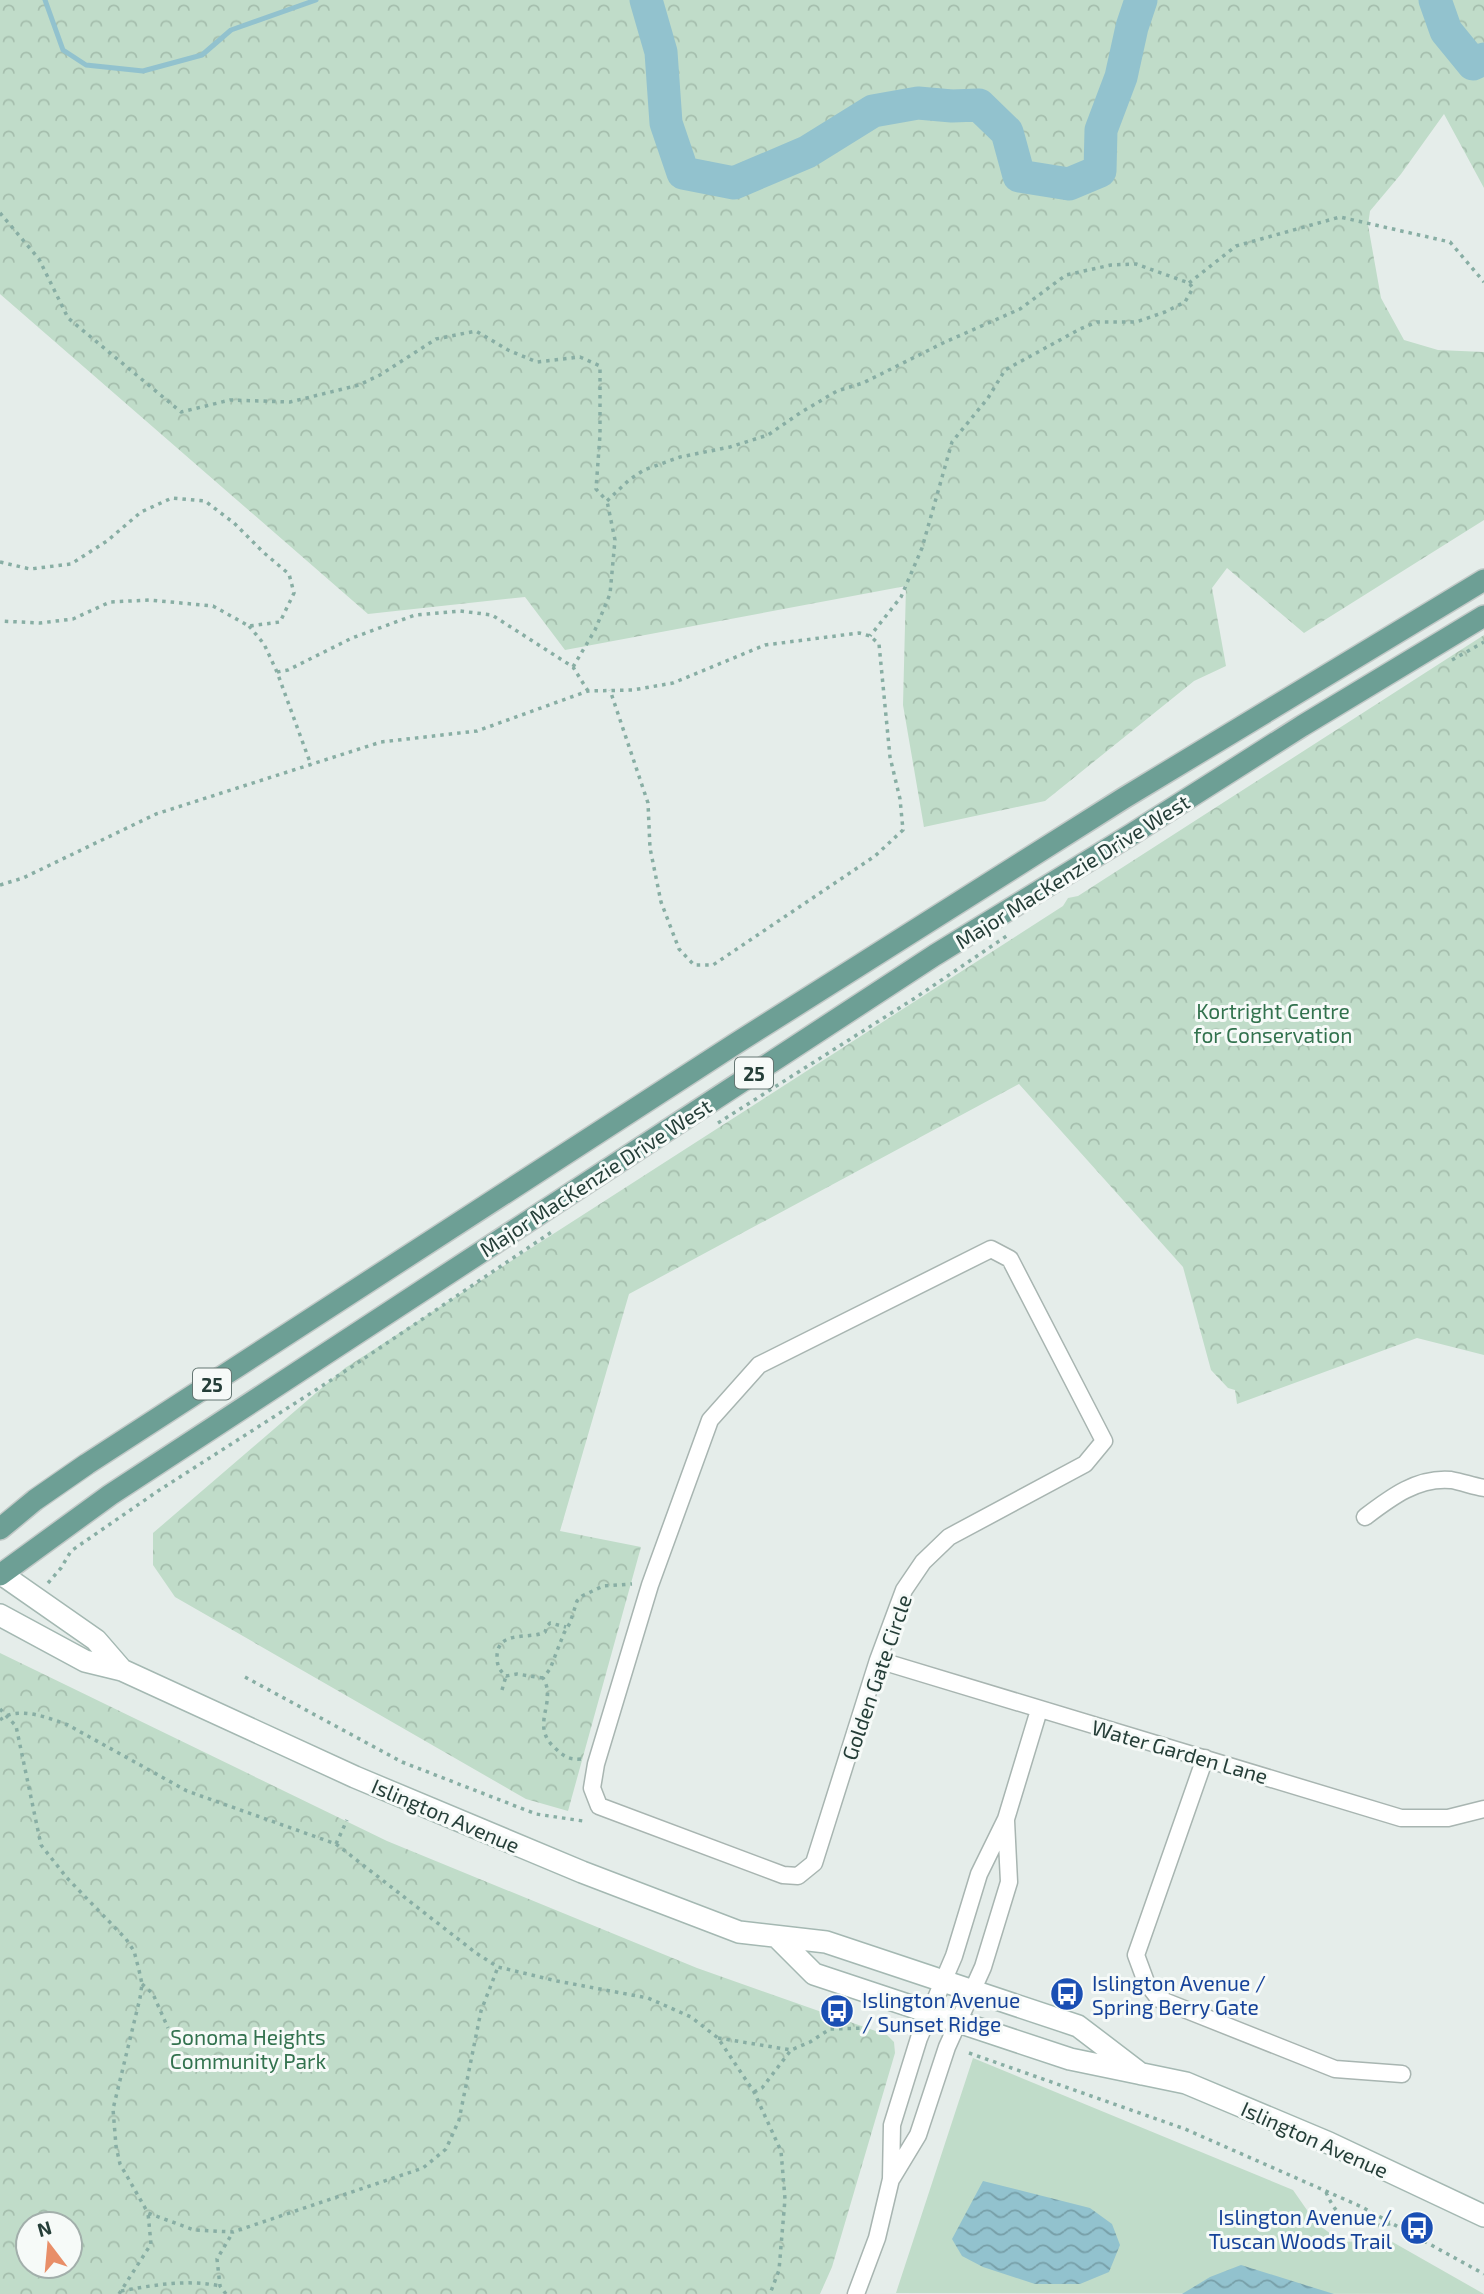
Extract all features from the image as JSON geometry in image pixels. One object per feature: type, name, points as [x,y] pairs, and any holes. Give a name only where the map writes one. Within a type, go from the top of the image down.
[{"type":"main road","name":"Major MacKenzie Drive West","points":[[0,1530],[35,1500],[87,1464],[735,1044],[1124,798],[1484,580]]},
{"type":"main road","name":"Major MacKenzie Drive West","points":[[0,1574],[110,1495],[935,955],[1484,616]]},
{"type":"main road","name":"Islington Avenue","points":[[0,1574],[96,1640],[122,1671]]},
{"type":"main road","name":"Islington Avenue","points":[[0,1615],[85,1661],[122,1671],[355,1776],[582,1872],[739,1931],[826,1942],[1079,2026],[1141,2074]]},
{"type":"main road","name":"Islington Avenue","points":[[777,1937],[814,1974],[1070,2059],[1185,2083],[1482,2210]]},
{"type":"street","name":"Golden Gate Circle","points":[[991,1249],[1010,1259],[1104,1441],[1085,1464],[950,1537],[923,1562],[904,1590],[878,1660],[814,1863],[798,1876],[783,1875],[598,1807],[592,1788],[596,1764],[649,1585],[710,1420],[759,1365],[991,1249]]},
{"type":"street","points":[[1364,1517],[1391,1497],[1427,1482],[1450,1480],[1484,1488]]},
{"type":"street","name":"Water Garden Lane","points":[[878,1660],[1401,1818],[1448,1818],[1484,1809]]},
{"type":"street","points":[[856,2294],[877,2238],[891,2179],[892,2125],[919,2038],[954,1956],[979,1874],[1006,1819],[1039,1710]]},
{"type":"street","points":[[1205,1758],[1136,1955],[1146,1982],[1159,1999],[1335,2069],[1402,2074]]},
{"type":"street","points":[[891,2179],[918,2135],[947,2047],[982,1967],[1009,1882],[1006,1819]]},
{"type":"path","points":[[0,214],[39,259],[68,318],[181,412],[230,401],[290,402],[359,385],[380,375],[436,339],[476,331],[508,350],[537,362],[580,357],[600,366],[600,435],[596,489],[607,501],[615,540],[610,594],[595,630],[573,667]]},
{"type":"path","points":[[1189,283],[1236,246],[1340,216],[1450,243],[1484,282]]},
{"type":"path","points":[[607,501],[644,470],[680,457],[730,447],[768,435],[800,412],[837,391],[863,383],[1020,309],[1066,275],[1111,265],[1136,264],[1189,283],[1193,288],[1185,302],[1165,312],[1136,322],[1097,322],[1005,370],[988,398],[952,442],[922,548],[901,597],[870,636]]},
{"type":"path","points":[[0,562],[30,569],[71,564],[107,541],[141,512],[172,498],[205,501],[234,523],[289,574],[294,593],[280,622],[248,626]]},
{"type":"path","points":[[0,621],[51,622],[72,619],[110,602],[149,600],[213,606],[248,626],[264,644],[311,765]]},
{"type":"path","points":[[277,672],[288,670],[352,638],[415,615],[460,611],[492,615],[573,667],[588,691]]},
{"type":"path","points":[[0,885],[23,878],[156,814],[381,742],[477,731],[588,691],[610,690],[633,690],[673,683],[765,645],[859,633],[870,636],[879,644],[890,757],[900,799],[903,830],[875,856],[713,965],[694,965],[679,950],[661,902],[650,848],[648,803],[610,690]]},
{"type":"path","points":[[1449,662],[1484,642]]},
{"type":"path","points":[[707,1130],[915,998],[1018,928]]},
{"type":"path","points":[[61,1568],[71,1551],[158,1491],[350,1368],[558,1228]]},
{"type":"path","points":[[543,1678],[550,1669],[566,1627],[573,1619],[577,1601],[594,1589],[615,1584],[649,1585]]},
{"type":"path","points":[[543,1678],[517,1674],[506,1676],[496,1661],[497,1652],[514,1636],[541,1634],[550,1623],[566,1627]]},
{"type":"path","points":[[502,1690],[506,1676]]},
{"type":"path","points":[[245,1677],[402,1762],[537,1814],[583,1821]]},
{"type":"path","points":[[543,1678],[548,1689],[542,1724],[547,1739],[564,1756],[572,1760],[580,1759]]},
{"type":"path","points":[[0,1709],[16,1726],[41,1845],[67,1878],[126,1939],[134,1951],[142,1984],[113,2109],[120,2164],[148,2213],[151,2244],[120,2292]]},
{"type":"path","points":[[0,1720],[5,1716],[27,1714],[47,1717],[68,1725],[187,1791],[336,1844],[476,1953],[498,1967],[557,1982],[648,1998],[691,2017],[718,2038],[754,2092],[781,2151],[784,2187],[779,2270],[770,2294]]},
{"type":"path","points":[[336,1844],[347,1820]]},
{"type":"path","points":[[148,2213],[194,2230],[233,2232],[423,2168],[446,2149],[458,2120],[481,2011],[498,1967]]},
{"type":"path","points":[[142,1984],[153,1994],[168,2028]]},
{"type":"path","points":[[754,2092],[762,2088],[791,2050],[830,2029],[871,2028]]},
{"type":"path","points":[[718,2038],[791,2050]]},
{"type":"path","points":[[969,2053],[1185,2129],[1325,2190],[1392,2223],[1484,2274]]},
{"type":"path","points":[[1325,2190],[1330,2204],[1353,2224],[1373,2228],[1392,2223]]},
{"type":"path","points":[[226,2294],[220,2286],[217,2259],[233,2232]]},
{"type":"path","points":[[120,2292],[168,2283],[206,2283],[220,2286]]},
{"type":"green space","points":[[0,0],[1484,0],[1484,188],[1444,114],[1401,174],[1370,211],[1368,225],[1381,298],[1404,340],[1438,350],[1484,352],[1484,520],[1304,633],[1227,568],[1212,588],[1226,666],[1194,681],[1045,801],[924,827],[903,705],[906,586],[565,650],[525,597],[368,614],[0,294]]},
{"type":"green space","name":"Kortright Centre for Conservation","points":[[1484,635],[1484,1355],[1417,1338],[1237,1404],[1235,1390],[1228,1388],[1211,1370],[1183,1267],[1019,1084],[629,1294],[560,1531],[641,1547],[568,1811],[526,1799],[175,1597],[153,1565],[153,1533],[345,1368],[1063,906],[1068,898],[1078,896]]},
{"type":"green space","name":"Sonoma Heights Community Park","points":[[0,1653],[387,1841],[697,1968],[887,2035],[894,2042],[895,2053],[832,2267],[820,2294],[0,2294]]},
{"type":"green space","points":[[973,2058],[1293,2190],[1316,2223],[1342,2242],[1389,2240],[1484,2294],[896,2293]]},
{"type":"water","points":[[983,2181],[1090,2208],[1112,2224],[1120,2245],[1109,2272],[1080,2284],[1035,2284],[983,2267],[962,2256],[952,2239]]},
{"type":"water","points":[[1241,2265],[1334,2294],[1182,2294],[1210,2277]]},
{"type":"waterway","points":[[45,0],[63,50],[86,65],[143,71],[202,55],[231,30],[316,0]]},
{"type":"waterway","points":[[646,0],[661,52],[666,123],[683,173],[734,183],[807,152],[873,111],[918,103],[979,105],[1007,132],[1019,176],[1069,184],[1100,171],[1101,130],[1121,77],[1141,0]]},
{"type":"waterway","points":[[1435,0],[1446,31],[1473,64],[1484,59]]},
{"type":"place","name":"Islington Avenue / Spring Berry Gate","points":[[1067,1994]]},
{"type":"place","name":"Islington Avenue / Sunset Ridge","points":[[837,2011]]},
{"type":"place","name":"Islington Avenue / Tuscan Woods Trail","points":[[1417,2228]]}]
